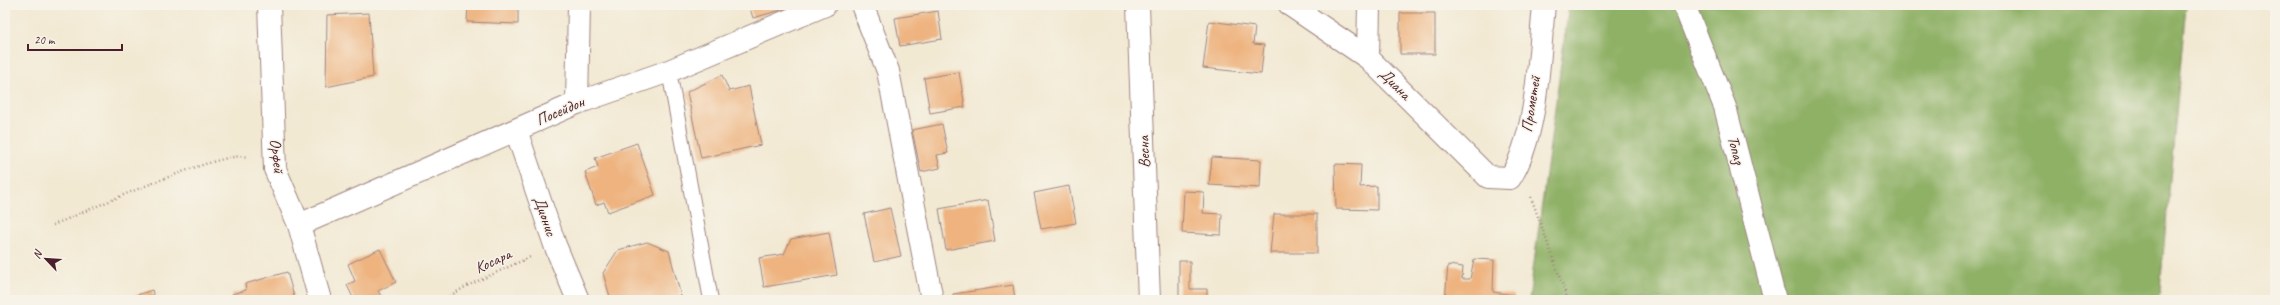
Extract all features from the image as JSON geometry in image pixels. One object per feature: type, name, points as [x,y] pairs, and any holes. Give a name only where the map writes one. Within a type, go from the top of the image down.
[{"type":"street","name":"Орфей","points":[[269,5],[275,169],[299,225],[320,300]]},
{"type":"street","points":[[577,103],[579,5]]},
{"type":"street","name":"Посейдон","points":[[299,225],[577,103],[669,71],[825,5]]},
{"type":"street","points":[[862,5],[888,72],[932,300]]},
{"type":"street","name":"Весна","points":[[1138,5],[1150,300]]},
{"type":"street","name":"Диана","points":[[1290,5],[1368,58],[1488,177]]},
{"type":"street","points":[[1368,58],[1370,5]]},
{"type":"street","name":"Прометей","points":[[1488,177],[1510,178],[1519,164],[1532,116],[1544,5]]},
{"type":"street","name":"Топаз","points":[[1684,5],[1725,107],[1775,300]]},
{"type":"street","name":"Дионис","points":[[516,130],[555,245],[578,300]]},
{"type":"lane","points":[[669,71],[711,300]]},
{"type":"path","points":[[52,225],[180,172],[227,158],[244,156],[275,169]]},
{"type":"path","points":[[1519,164],[1568,300]]},
{"type":"path","name":"Косара","points":[[443,300],[467,286],[555,245]]},
{"type":"green space","points":[[1569,5],[2186,5],[2159,300],[1529,300]]},
{"type":"building","points":[[468,5],[518,5],[518,24],[467,22]]},
{"type":"building","points":[[749,5],[799,5],[753,18]]},
{"type":"building","points":[[938,11],[942,39],[900,46],[895,18]]},
{"type":"building","points":[[369,13],[373,77],[326,87],[327,15]]},
{"type":"building","points":[[1400,13],[1435,13],[1435,54],[1400,54]]},
{"type":"building","points":[[1209,21],[1255,27],[1253,44],[1264,45],[1261,74],[1203,68]]},
{"type":"building","points":[[959,72],[965,107],[930,113],[924,78]]},
{"type":"building","points":[[722,75],[729,91],[749,86],[761,145],[701,158],[687,92]]},
{"type":"building","points":[[942,124],[948,153],[937,155],[940,168],[921,172],[912,130]]},
{"type":"building","points":[[637,143],[655,195],[608,212],[604,202],[596,205],[585,172],[598,167],[595,158]]},
{"type":"building","points":[[1212,157],[1261,160],[1260,188],[1209,185]]},
{"type":"building","points":[[1335,164],[1361,165],[1360,187],[1377,186],[1377,210],[1336,209]]},
{"type":"building","points":[[1069,186],[1076,223],[1041,229],[1034,193]]},
{"type":"building","points":[[1184,191],[1204,192],[1203,213],[1222,214],[1221,235],[1182,233]]},
{"type":"building","points":[[988,200],[995,241],[946,250],[939,209]]},
{"type":"building","points":[[890,208],[901,256],[874,262],[864,214]]},
{"type":"building","points":[[1274,214],[1317,214],[1317,253],[1270,253]]},
{"type":"building","points":[[829,232],[837,275],[764,287],[759,258],[784,254],[791,239]]},
{"type":"building","points":[[647,242],[669,251],[682,300],[611,300],[603,273],[618,250]]},
{"type":"building","points":[[380,249],[396,282],[378,291],[381,296],[373,300],[354,300],[347,285],[355,281],[348,264]]},
{"type":"building","points":[[1474,259],[1494,260],[1493,292],[1514,295],[1514,300],[1445,300],[1448,265],[1463,267],[1462,279],[1470,279]]},
{"type":"building","points":[[1179,261],[1190,261],[1190,289],[1207,289],[1207,300],[1179,300]]},
{"type":"building","points":[[287,272],[295,300],[234,300],[232,294],[246,290],[245,284]]},
{"type":"building","points":[[1013,285],[1015,300],[953,300],[953,294]]},
{"type":"building","points":[[152,290],[155,300],[122,300]]}]
